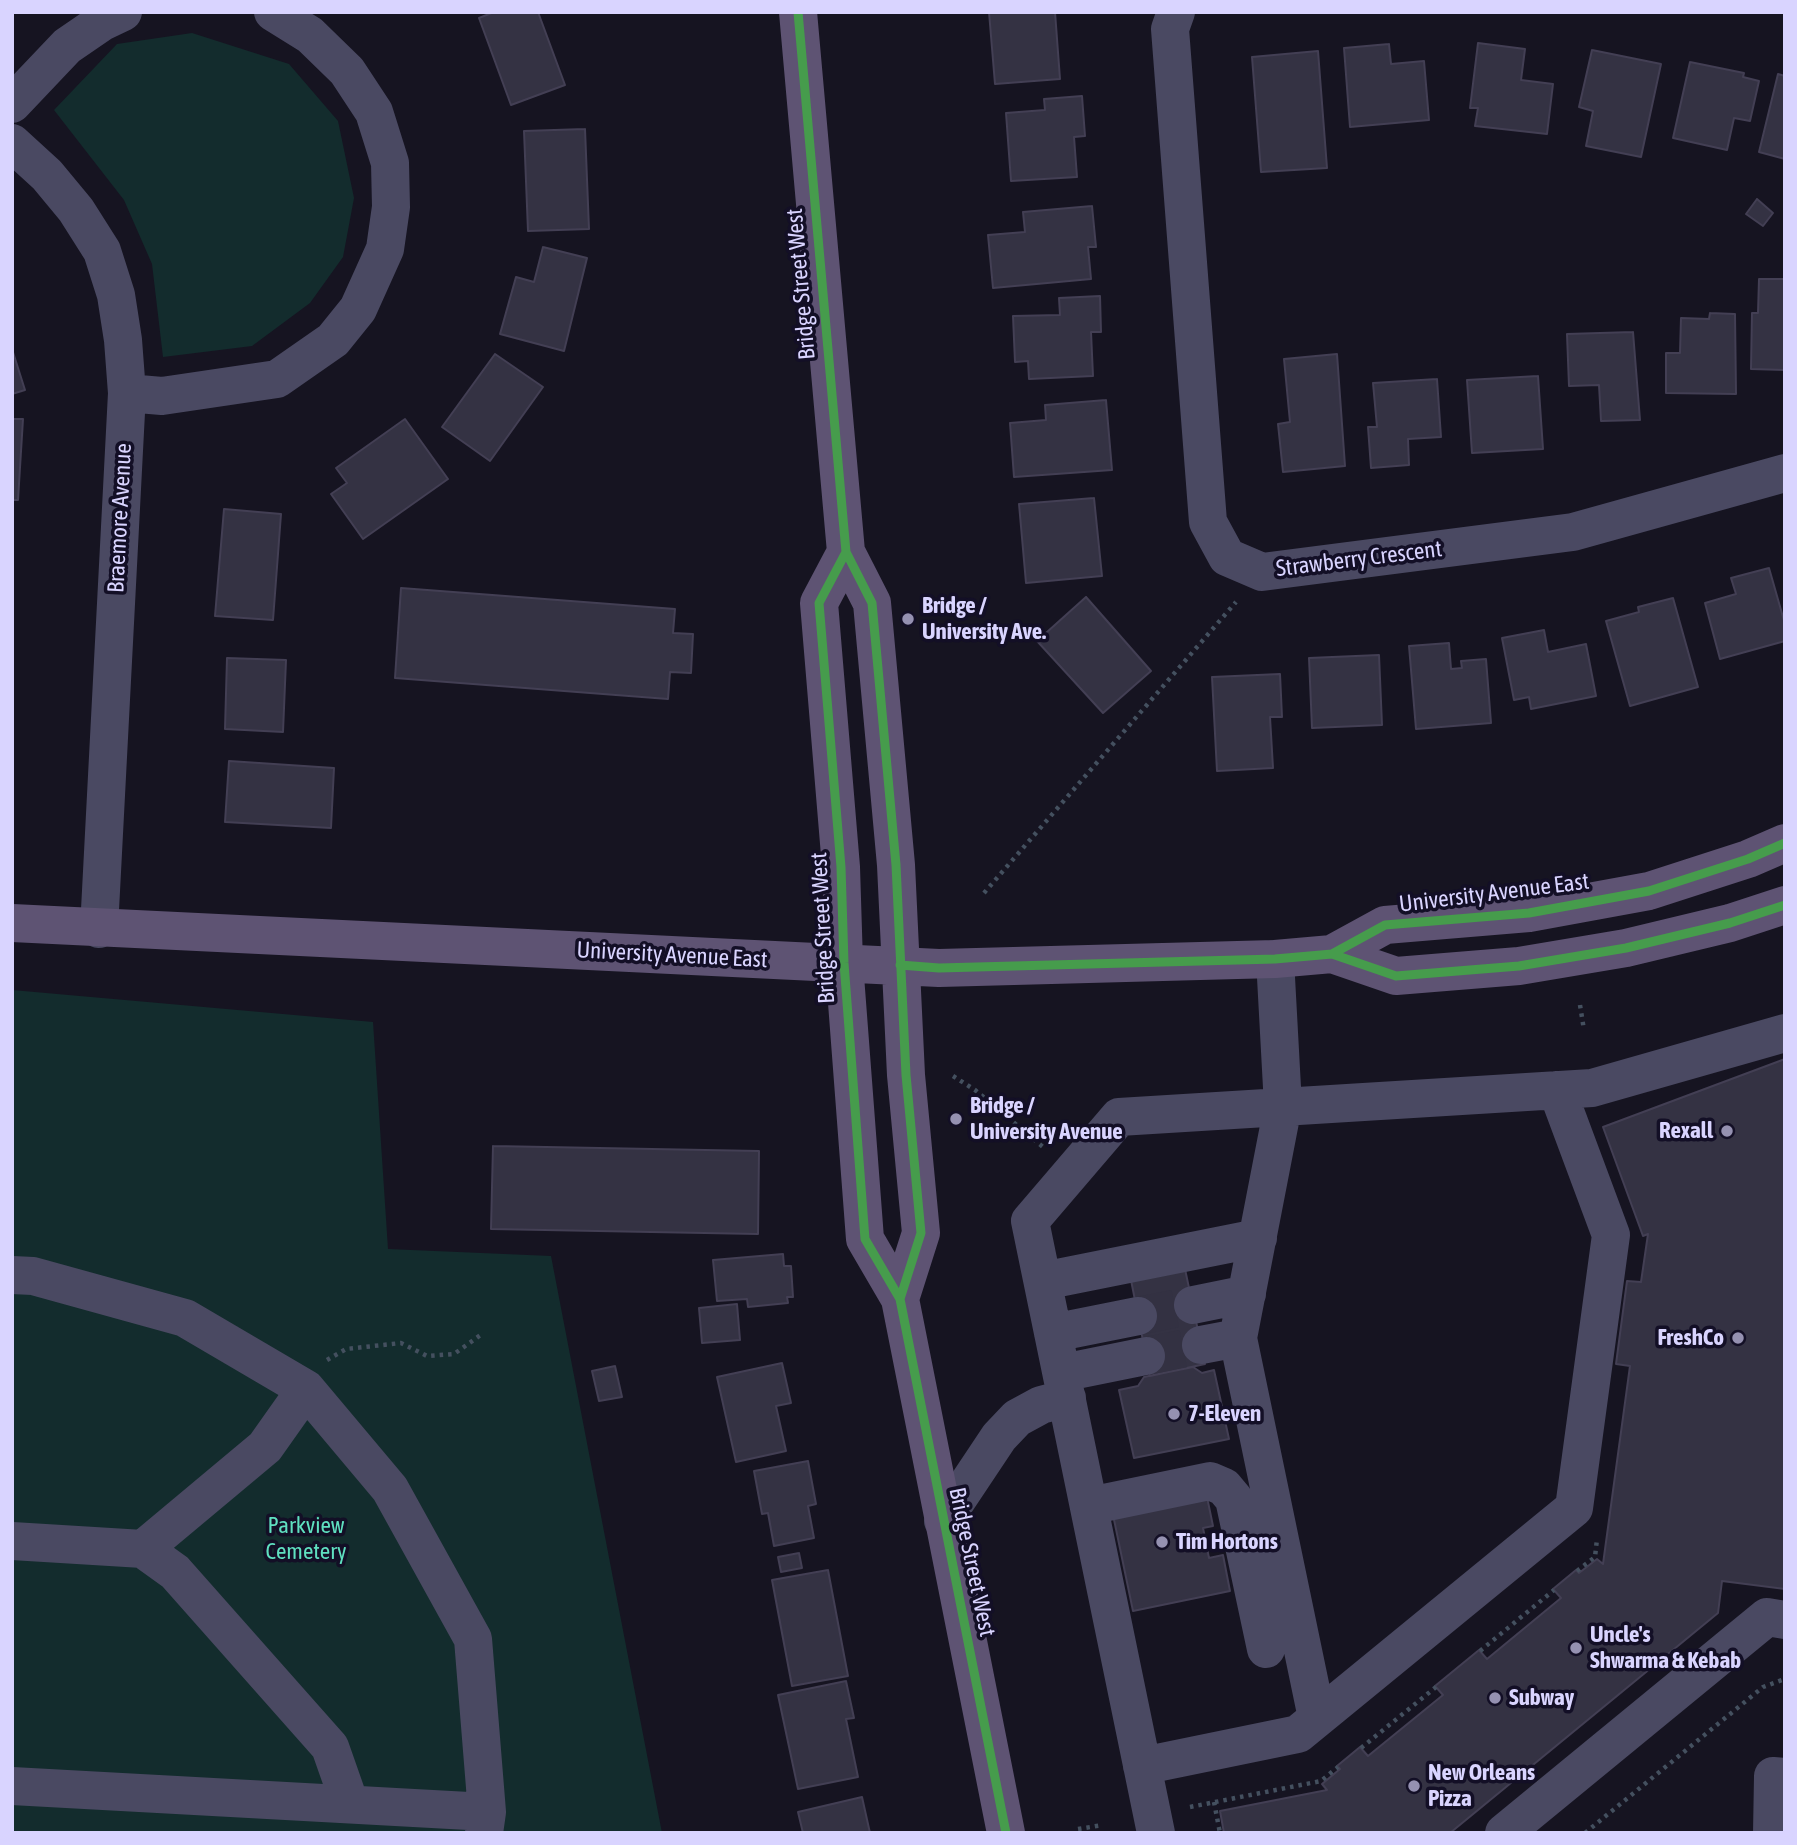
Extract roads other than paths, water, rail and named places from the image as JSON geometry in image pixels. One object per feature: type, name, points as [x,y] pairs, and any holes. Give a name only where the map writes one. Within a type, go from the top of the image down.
[{"type":"main road","name":"Bridge Street West","points":[[798,12],[846,552],[872,603],[896,865],[910,1138],[920,1233],[900,1298]]},
{"type":"main road","name":"Bridge Street West","points":[[846,552],[819,603],[841,867],[844,963],[865,1239],[900,1298],[1006,1833]]},
{"type":"main road","name":"University Avenue East","points":[[1332,954],[1385,925],[1529,913],[1649,891],[1748,859],[1785,843]]},
{"type":"main road","name":"University Avenue East","points":[[12,923],[939,968],[1332,954],[1396,976],[1520,966],[1626,948],[1730,923],[1785,905]]},
{"type":"street","points":[[12,104],[67,46],[102,22],[123,12]]},
{"type":"street","points":[[127,393],[162,396],[277,379],[333,340],[358,309],[385,249],[391,207],[390,163],[374,112],[347,71],[310,35],[273,12]]},
{"type":"street","name":"Strawberry Crescent","points":[[1176,12],[1170,29],[1208,522],[1227,556],[1262,572],[1573,532],[1785,473]]},
{"type":"street","name":"Braemore Avenue","points":[[12,143],[47,175],[76,210],[102,251],[116,295],[127,393],[99,929]]},
{"type":"street","points":[[1275,958],[1283,1106],[1238,1338],[1317,1718]]},
{"type":"street","points":[[1169,1821],[1142,1766],[1030,1221],[1119,1117],[1592,1088],[1785,1033]]},
{"type":"street","points":[[1142,1766],[1298,1734],[1574,1508],[1611,1235],[1557,1090]]},
{"type":"street","points":[[1043,1281],[1258,1238]]},
{"type":"street","points":[[12,1275],[33,1276],[185,1318],[306,1389],[390,1489],[473,1639],[486,1822],[350,1804],[12,1786]]},
{"type":"street","points":[[1193,1305],[1247,1294]]},
{"type":"street","points":[[1053,1333],[1138,1316]]},
{"type":"street","points":[[1201,1345],[1238,1338]]},
{"type":"street","points":[[943,1521],[999,1437],[1017,1418],[1041,1405],[1064,1386],[1146,1356]]},
{"type":"street","points":[[143,1549],[265,1447],[306,1389]]},
{"type":"street","points":[[1089,1506],[1210,1481],[1224,1487],[1234,1499],[1266,1648]]},
{"type":"street","points":[[12,1541],[143,1549],[175,1572],[330,1747],[350,1804]]},
{"type":"street","points":[[1504,1833],[1767,1617],[1785,1620]]},
{"type":"street","points":[[1772,1833],[1773,1776],[1785,1777]]},
{"type":"tunnel","points":[[1138,1316],[1193,1305]]},
{"type":"tunnel","points":[[1146,1356],[1201,1345]]},
{"type":"place","name":"Bridge / University Ave.","points":[[908,619]]},
{"type":"place","name":"Bridge / University Avenue","points":[[956,1119]]},
{"type":"place","name":"Rexall","points":[[1727,1131]]},
{"type":"place","name":"FreshCo","points":[[1738,1338]]},
{"type":"place","name":"7-Eleven","points":[[1174,1414]]},
{"type":"place","name":"Tim Hortons","points":[[1162,1542]]},
{"type":"place","name":"Uncle's Shwarma & Kebab","points":[[1576,1648]]},
{"type":"place","name":"Subway","points":[[1495,1698]]},
{"type":"place","name":"New Orleans Pizza","points":[[1414,1786]]},
{"type":"park label","name":"Parkview Cemetery","points":[[306,1539]]}]
